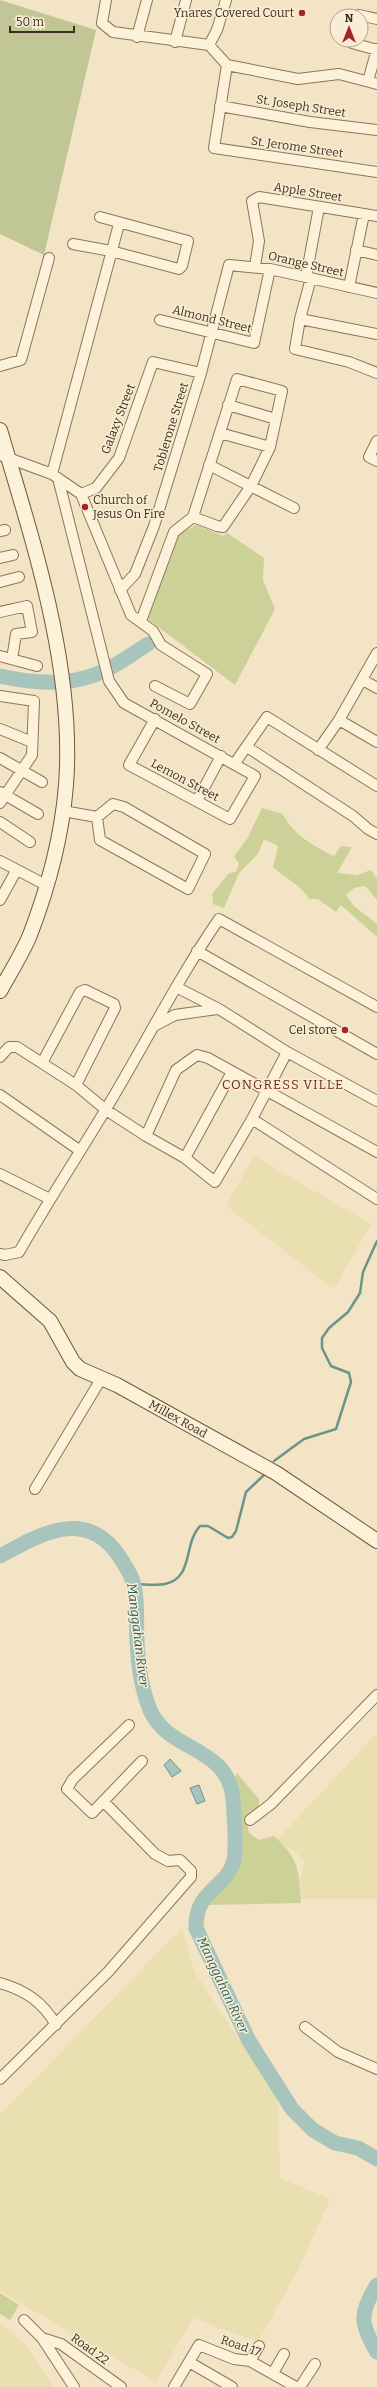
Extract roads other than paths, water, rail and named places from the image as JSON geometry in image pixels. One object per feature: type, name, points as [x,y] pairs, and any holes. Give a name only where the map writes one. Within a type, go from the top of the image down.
[{"type":"street","points":[[106,0],[102,23],[113,32],[137,37],[209,45],[227,65],[298,79],[338,74],[372,83],[377,50]]},
{"type":"street","points":[[137,37],[147,0]]},
{"type":"street","points":[[175,42],[186,0]]},
{"type":"street","points":[[209,45],[217,30],[226,0]]},
{"type":"street","points":[[220,106],[227,65]]},
{"type":"street","name":"St. Joseph Street","points":[[220,106],[310,122],[377,130]]},
{"type":"street","name":"St. Jerome Street","points":[[220,106],[214,148],[377,172]]},
{"type":"street","name":"Apple Street","points":[[255,266],[259,241],[252,201],[259,197],[377,216]]},
{"type":"street","points":[[319,207],[295,348],[349,362],[377,373]]},
{"type":"street","points":[[348,287],[364,214]]},
{"type":"street","points":[[73,244],[111,251],[179,269],[182,266],[188,241],[119,224],[100,217]]},
{"type":"street","points":[[55,476],[119,224]]},
{"type":"street","points":[[356,250],[377,255]]},
{"type":"street","points":[[0,366],[21,360],[49,258]]},
{"type":"street","name":"Orange Street","points":[[229,265],[255,266],[377,293]]},
{"type":"street","name":"Toblerone Street","points":[[120,590],[135,574],[154,526],[201,373],[229,265]]},
{"type":"street","name":"Almond Street","points":[[160,320],[254,343],[270,269]]},
{"type":"street","points":[[300,319],[377,334]]},
{"type":"street","name":"Galaxy Street","points":[[81,494],[96,488],[120,458],[152,362],[201,373]]},
{"type":"street","points":[[141,621],[174,532],[193,517],[236,380],[282,391],[270,447],[251,486],[223,527],[193,517]]},
{"type":"street","points":[[228,405],[276,419]]},
{"type":"street","points":[[0,430],[4,456],[36,547],[62,681],[67,737],[66,785],[46,885],[29,936],[0,991]]},
{"type":"street","points":[[220,433],[270,447]]},
{"type":"street","points":[[377,441],[369,457],[377,461]]},
{"type":"street","points":[[4,456],[55,476],[81,494],[131,615],[153,631],[161,645],[207,674],[190,704],[155,686]]},
{"type":"street","points":[[209,465],[294,508]]},
{"type":"street","name":"Pomelo Street","points":[[55,476],[77,548],[108,681],[124,703],[222,756],[255,776],[230,819]]},
{"type":"street","points":[[0,558],[13,555]]},
{"type":"street","points":[[0,582],[19,577]]},
{"type":"street","points":[[0,612],[27,606],[32,632],[16,634],[12,659]]},
{"type":"street","points":[[318,750],[339,720],[377,653]]},
{"type":"street","points":[[0,656],[37,666]]},
{"type":"street","points":[[363,680],[377,688]]},
{"type":"street","points":[[0,696],[34,701],[32,755],[23,772],[2,796],[38,814]]},
{"type":"street","points":[[235,764],[268,717],[377,786]]},
{"type":"street","name":"Lemon Street","points":[[155,719],[128,765],[230,819]]},
{"type":"street","points":[[339,720],[377,742]]},
{"type":"street","points":[[0,729],[32,742]]},
{"type":"street","points":[[247,747],[377,834]]},
{"type":"street","points":[[197,801],[222,756]]},
{"type":"street","points":[[0,758],[42,782]]},
{"type":"street","points":[[112,804],[124,807],[205,854],[188,889],[100,840],[97,817],[112,804]]},
{"type":"street","points":[[62,811],[97,817]]},
{"type":"street","points":[[0,822],[30,842]]},
{"type":"street","points":[[0,861],[16,871],[46,885]]},
{"type":"street","points":[[0,900],[16,871]]},
{"type":"street","points":[[0,1254],[5,1255],[19,1252],[79,1150],[106,1110],[197,951],[219,919],[377,1007]]},
{"type":"street","points":[[197,951],[377,1054]]},
{"type":"street","points":[[176,987],[219,1009],[287,1052],[377,1101]]},
{"type":"street","points":[[42,1063],[80,992],[85,990],[114,1004],[115,1008],[76,1085]]},
{"type":"street","points":[[154,1026],[175,1014],[196,1010],[219,1009]]},
{"type":"street","points":[[0,1057],[9,1047],[17,1047],[76,1085],[106,1110],[146,1136],[185,1158],[215,1182],[252,1119],[287,1052]]},
{"type":"street","points":[[146,1136],[176,1070],[197,1055],[208,1058],[377,1152]]},
{"type":"street","points":[[185,1158],[232,1072]]},
{"type":"street","points":[[0,1095],[79,1150]]},
{"type":"street","points":[[252,1119],[377,1199]]},
{"type":"street","points":[[0,1174],[50,1199]]},
{"type":"street","name":"Millex Road","points":[[0,1277],[50,1321],[73,1362],[80,1369],[117,1385],[276,1473],[377,1541]]},
{"type":"street","points":[[35,1488],[101,1379]]},
{"type":"street","points":[[250,1820],[271,1804],[377,1695]]},
{"type":"street","points":[[129,1725],[68,1785],[69,1793],[91,1813],[104,1802],[142,1761]]},
{"type":"street","points":[[0,2079],[108,1972],[191,1877],[190,1871],[180,1860],[168,1861],[151,1850],[104,1802]]},
{"type":"street","points":[[0,1983],[12,1987],[35,1999],[47,2010],[56,2025]]},
{"type":"street","points":[[305,2027],[338,2052],[377,2069]]},
{"type":"street","points":[[24,2320],[42,2338],[74,2387]]},
{"type":"street","name":"Road 22","points":[[42,2338],[61,2344],[121,2387]]},
{"type":"street","name":"Road 17","points":[[189,2362],[199,2345],[234,2360],[250,2361],[296,2387]]},
{"type":"street","points":[[250,2361],[259,2346]]},
{"type":"street","points":[[273,2373],[284,2354]]},
{"type":"street","points":[[174,2387],[189,2362],[232,2387]]},
{"type":"street","points":[[300,2387],[315,2364]]},
{"type":"water","points":[[170,1759],[181,1771],[172,1777],[164,1765]]},
{"type":"water","points":[[199,1785],[205,1801],[197,1804],[190,1788]]},
{"type":"waterway","points":[[0,676],[36,682],[61,682],[85,678],[110,668],[148,644]]},
{"type":"waterway","points":[[274,1461],[304,1439],[336,1429],[351,1382],[349,1373],[331,1366],[322,1348],[322,1338],[329,1328],[348,1312],[360,1293],[363,1272],[377,1241]]},
{"type":"waterway","points":[[134,1584],[161,1585],[174,1581],[184,1568],[191,1542],[200,1526],[208,1526],[228,1538],[232,1537],[236,1531],[246,1492],[265,1474]]},
{"type":"waterway","name":"Manggahan River","points":[[0,1556],[47,1533],[62,1529],[77,1529],[92,1532],[106,1541],[119,1556],[133,1581],[136,1607],[138,1659],[141,1677],[150,1710],[159,1724],[170,1734],[210,1758],[221,1768],[229,1781],[233,1799],[235,1839],[234,1860],[225,1877],[206,1897],[201,1905],[197,1915],[196,1928],[249,2041],[292,2109],[313,2130],[335,2143],[358,2148],[377,2159]]},
{"type":"waterway","name":"Manggahan River","points":[[377,2285],[367,2303],[364,2318],[367,2334],[377,2352]]},
{"type":"place","name":"Ynares Covered Court","points":[[302,13]]},
{"type":"place","name":"Church of Jesus On Fire","points":[[85,507]]},
{"type":"place","name":"Cel store","points":[[345,1030]]},
{"type":"district","name":"CONGRESS VILLE","points":[[283,1084]]}]
